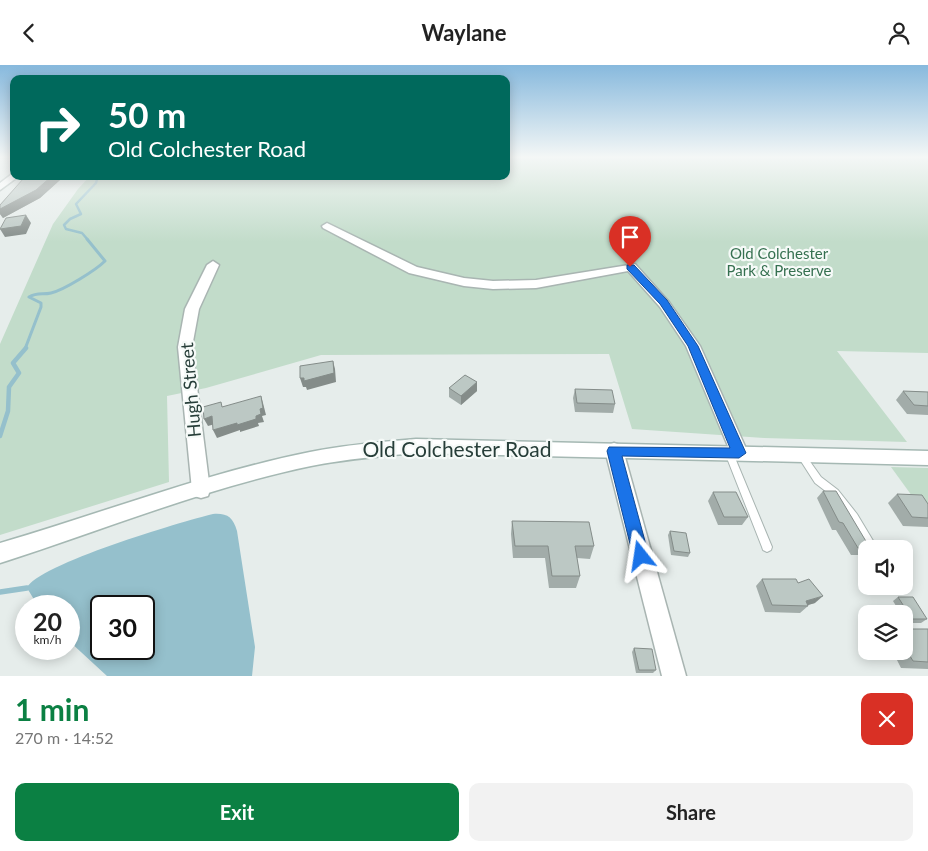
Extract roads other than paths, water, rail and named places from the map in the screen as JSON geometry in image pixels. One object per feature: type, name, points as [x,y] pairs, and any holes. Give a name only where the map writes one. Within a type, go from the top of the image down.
[{"type":"street","points":[[327,226],[413,269],[464,282],[493,285],[536,284],[630,267],[664,302],[688,339],[734,453]]},
{"type":"street","name":"Hugh Street","points":[[201,490],[185,347],[192,309],[213,265]]},
{"type":"street","name":"Old Colchester Road","points":[[0,553],[280,466],[357,450],[416,446],[928,458]]},
{"type":"street","points":[[614,451],[674,676]]},
{"type":"lane","points":[[734,453],[767,547]]},
{"type":"lane","points":[[801,455],[818,480],[835,493],[854,517],[868,540]]},
{"type":"water","points":[[213,514],[226,515],[231,519],[237,531],[255,647],[252,676],[107,676],[80,651],[80,595],[31,595],[27,588],[36,579],[56,568],[82,556],[143,534]]},
{"type":"waterway","points":[[88,240],[82,233],[66,229],[64,225],[70,219],[81,214],[76,204],[94,186]]},
{"type":"waterway","points":[[25,349],[41,307],[41,303],[29,297],[51,293],[64,288],[105,261],[87,239]]},
{"type":"waterway","points":[[0,436],[8,411],[9,387],[19,373],[13,363],[26,348]]},
{"type":"waterway","points":[[0,592],[27,588]]},
{"type":"park label","name":"Old Colchester Park & Preserve","points":[[779,262]]}]
